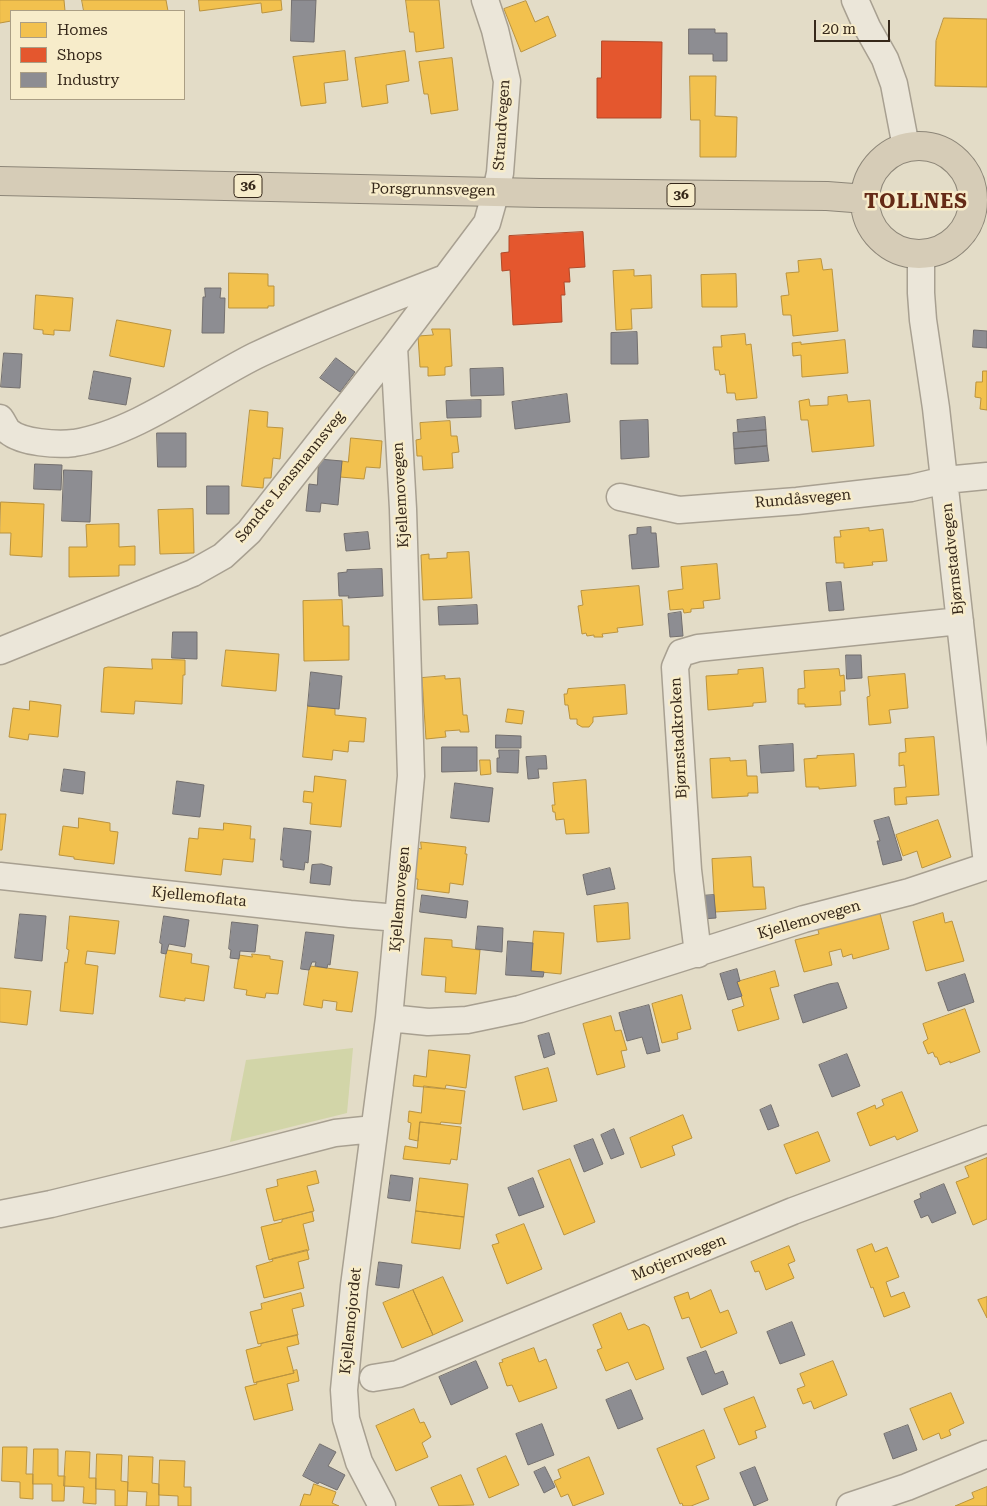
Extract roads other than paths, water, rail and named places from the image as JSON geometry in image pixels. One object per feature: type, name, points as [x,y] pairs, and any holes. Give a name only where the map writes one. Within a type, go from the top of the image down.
[{"type":"highway","points":[[922,146],[937,149],[951,156],[962,167],[980,197],[964,229],[953,242],[938,250],[921,254],[893,247],[873,227],[867,214],[867,185],[873,172],[882,161],[893,153],[906,148],[922,146]]},
{"type":"highway","name":"Porsgrunnsvegen","points":[[0,181],[496,192],[828,196],[866,199]]},
{"type":"street","name":"Strandvegen","points":[[486,0],[507,81],[500,173],[496,192]]},
{"type":"street","points":[[856,0],[867,27],[885,59],[894,84],[906,148]]},
{"type":"street","points":[[394,347],[487,223],[496,192]]},
{"type":"street","name":"Bjørnstadvegen","points":[[921,254],[923,320],[945,480],[987,865]]},
{"type":"street","points":[[0,418],[9,431],[27,439],[51,444],[74,443],[98,437],[134,423],[255,356],[343,318],[445,278]]},
{"type":"street","name":"Søndre Lensmannsveg","points":[[0,651],[193,572],[223,556],[249,532],[394,347]]},
{"type":"street","name":"Kjellemovegen","points":[[394,347],[403,509],[411,776],[389,1018],[428,1022],[467,1020],[520,1009],[804,919],[909,892],[987,865]]},
{"type":"street","name":"Rundåsvegen","points":[[620,497],[679,510],[798,501],[911,488],[945,480],[987,476]]},
{"type":"street","name":"Bjørnstadkroken","points":[[698,954],[688,870],[680,756],[675,667],[681,653],[698,648],[960,621]]},
{"type":"street","name":"Kjellemoflata","points":[[0,876],[398,918]]},
{"type":"street","name":"Kjellemojordet","points":[[382,1506],[359,1462],[346,1419],[344,1390],[354,1286],[389,1018]]},
{"type":"street","points":[[0,1214],[51,1204],[185,1172],[335,1133],[374,1129]]},
{"type":"street","name":"Motjernvegen","points":[[373,1378],[398,1374],[793,1211],[987,1139]]},
{"type":"street","points":[[850,1506],[907,1486],[987,1454]]},
{"type":"district","name":"TOLLNES","points":[[916,202]]}]
